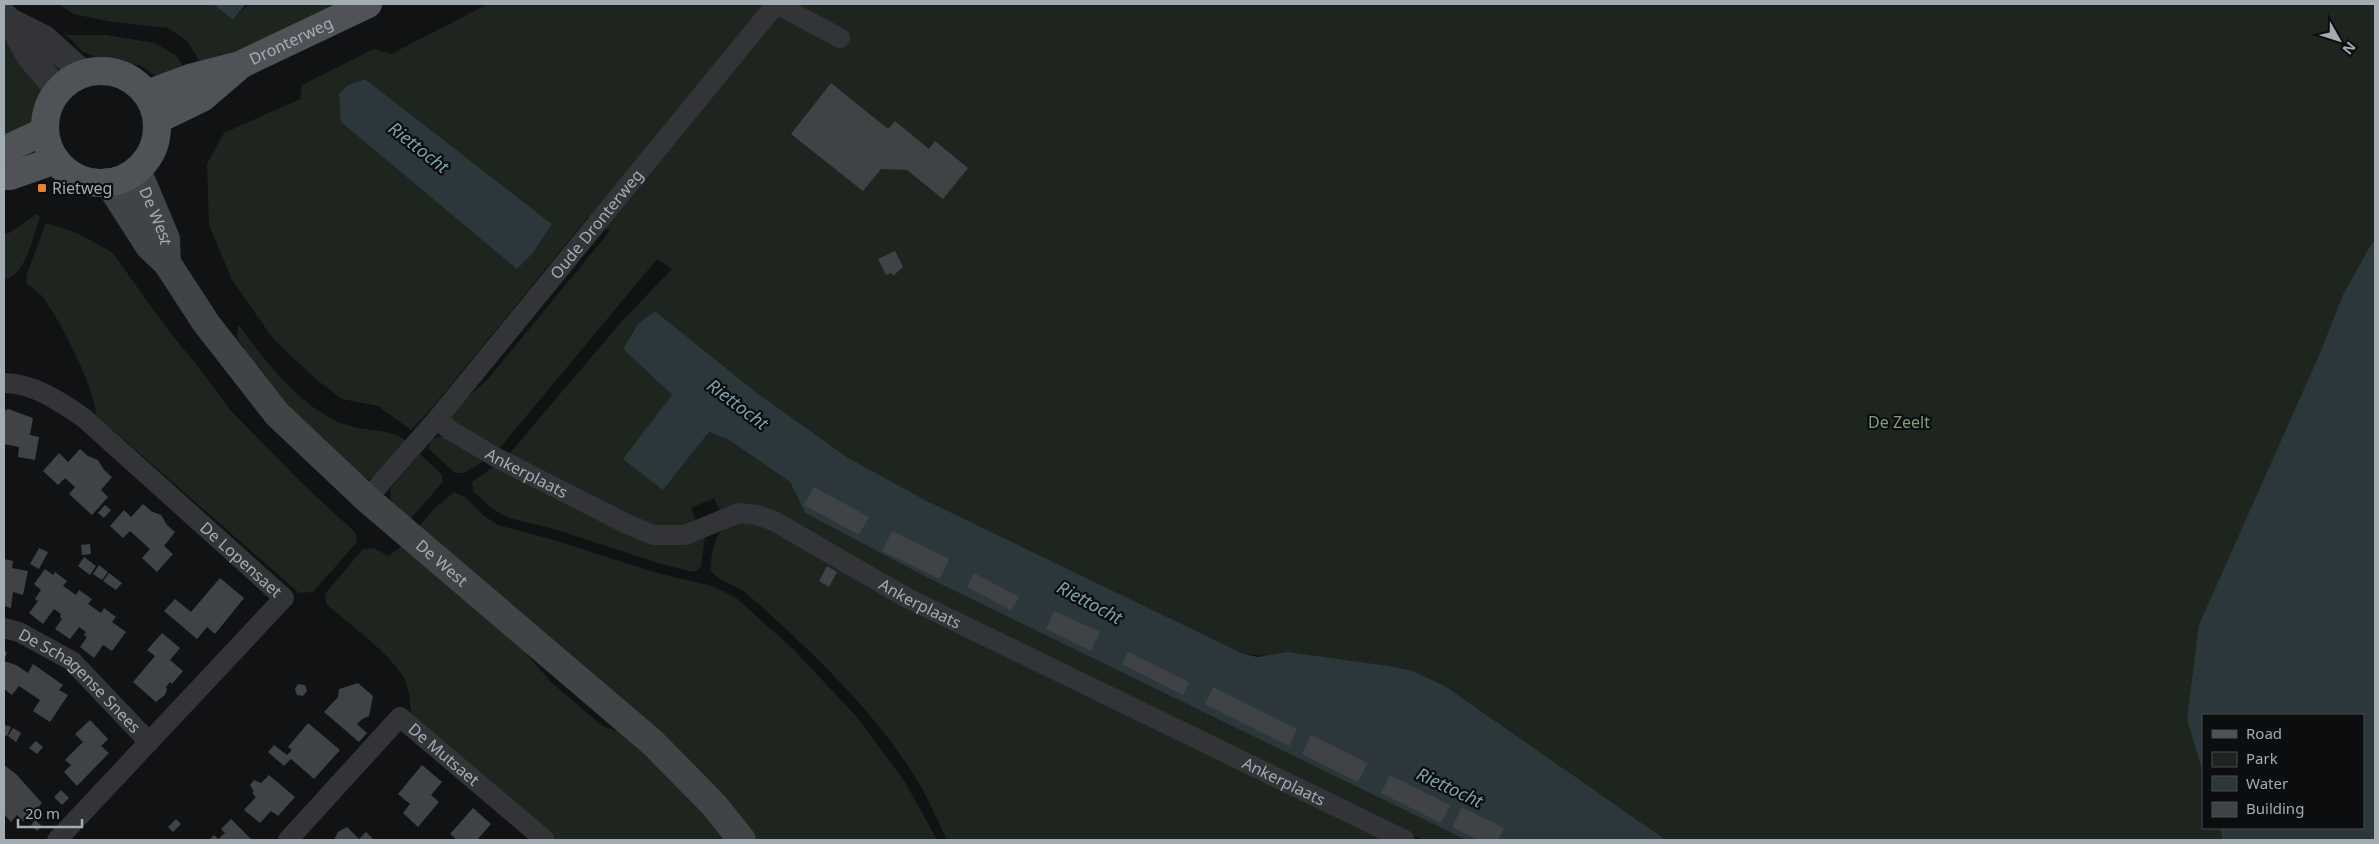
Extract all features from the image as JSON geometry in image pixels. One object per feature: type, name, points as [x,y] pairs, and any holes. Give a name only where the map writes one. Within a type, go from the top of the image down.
[{"type":"main road","name":"Dronterweg","points":[[147,94],[193,77],[240,65],[368,4]]},
{"type":"main road","name":"Dronterweg","points":[[157,120],[202,98],[240,65]]},
{"type":"main road","points":[[101,70],[118,73],[134,81],[147,94],[157,120],[155,142],[145,162],[137,170],[123,178],[108,182],[80,179],[68,172],[56,160],[48,146],[45,131],[50,103],[58,90],[69,80],[83,74],[101,70]]},
{"type":"main road","points":[[4,150],[45,131]]},
{"type":"main road","points":[[4,176],[10,176],[56,160]]},
{"type":"main road","name":"De West","points":[[137,170],[166,239],[168,263]]},
{"type":"main road","name":"De West","points":[[108,182],[149,246],[168,263],[206,323],[277,414],[367,499],[653,742],[714,805],[742,840]]},
{"type":"street","name":"Oude Dronterweg","points":[[367,499],[437,420],[776,4],[840,38]]},
{"type":"street","points":[[7,18],[44,38],[83,74]]},
{"type":"street","points":[[7,18],[29,56],[58,90]]},
{"type":"street","name":"De Lopensaet","points":[[4,383],[13,383],[56,398],[84,418],[284,598],[57,840]]},
{"type":"street","name":"Ankerplaats","points":[[437,420],[450,430],[498,458],[627,524],[653,535],[686,535],[739,513],[757,515],[774,521],[907,598],[1405,840]]},
{"type":"street","name":"De Schagense Snees","points":[[4,628],[19,632],[72,661],[149,742]]},
{"type":"street","name":"De Mutsaet","points":[[288,840],[400,717],[546,840]]},
{"type":"green space","points":[[59,4],[213,4],[233,20],[248,4],[341,4],[203,67],[188,42],[168,28],[113,22],[73,14]]},
{"type":"green space","name":"De Zeelt","points":[[488,4],[2375,4],[2375,565],[2202,714],[2202,829],[2252,829],[2247,840],[1666,840],[1445,686],[1413,671],[1244,654],[923,499],[847,457],[757,393],[655,311],[633,331],[624,350],[672,395],[663,490],[709,432],[729,440],[790,482],[805,513],[928,578],[1466,840],[1423,840],[910,591],[806,534],[721,513],[714,498],[691,508],[698,524],[657,529],[510,457],[510,453],[621,322],[672,269],[657,259],[498,450],[450,418],[464,400],[487,380],[610,231],[588,217],[431,409],[411,430],[378,406],[342,399],[317,380],[274,340],[232,280],[209,225],[207,164],[224,133],[300,99],[302,85],[374,49],[391,54]],"holes":[[[365,79],[552,224],[533,253],[339,94],[348,85]]]},
{"type":"green space","points":[[61,29],[69,35],[106,35],[155,43],[175,55],[187,71],[160,79],[140,65],[107,62],[83,52]]},
{"type":"green space","points":[[4,32],[34,66],[45,101],[38,120],[4,143]]},
{"type":"green space","points":[[37,214],[40,217],[28,254],[18,270],[4,280],[4,233],[9,233]]},
{"type":"green space","points":[[46,223],[75,232],[112,252],[168,330],[230,410],[307,488],[356,533],[357,542],[313,592],[299,593],[96,415],[90,389],[66,335],[41,295],[26,283],[27,274]]},
{"type":"green space","points":[[238,326],[240,326],[288,385],[317,410],[350,426],[387,432],[408,442],[377,477],[363,480],[283,401],[244,355],[244,348],[237,338]]},
{"type":"green space","points":[[444,437],[487,459],[464,473],[455,473],[428,448],[431,440]]},
{"type":"green space","points":[[420,454],[442,475],[443,482],[410,519],[391,503],[390,489]]},
{"type":"green space","points":[[496,465],[603,519],[705,537],[701,567],[694,572],[661,564],[554,529],[509,518],[492,509],[473,491],[472,482]]},
{"type":"green space","points":[[454,492],[465,497],[483,515],[498,525],[554,540],[657,573],[712,586],[735,597],[792,648],[856,716],[905,782],[937,840],[757,840],[738,816],[418,527],[435,508]]},
{"type":"green space","points":[[754,521],[1390,840],[947,840],[926,796],[909,767],[867,712],[844,686],[770,614],[745,592],[721,580],[710,570],[716,540],[724,528],[732,524]]},
{"type":"green space","points":[[405,543],[503,627],[552,683],[602,726],[629,735],[730,840],[558,840],[411,713],[408,688],[395,665],[377,647],[326,604],[325,594],[363,549],[373,548],[389,556]]},
{"type":"water","points":[[213,4],[246,4],[233,20]]},
{"type":"water","name":"Riettocht","points":[[365,79],[552,224],[533,253],[517,269],[341,122],[339,94],[348,85]]},
{"type":"water","points":[[2375,241],[2375,840],[2223,840],[2220,829],[2364,829],[2364,714],[2202,714],[2202,770],[2187,719],[2199,625],[2320,353],[2343,295],[2369,248]]},
{"type":"water","name":"Riettocht","points":[[655,311],[757,393],[847,457],[923,499],[1244,654],[1258,657],[1287,652],[1413,671],[1445,686],[1666,840],[1466,840],[928,578],[805,513],[790,482],[729,440],[709,432],[663,490],[623,459],[672,395],[623,349],[638,324]]},
{"type":"building","points":[[831,83],[888,129],[895,121],[929,149],[935,141],[968,168],[943,199],[907,170],[881,169],[863,191],[791,134]]},
{"type":"building","points":[[895,251],[903,267],[893,276],[892,273],[886,275],[878,259]]},
{"type":"building","points":[[8,409],[33,418],[30,435],[39,437],[35,460],[18,457],[19,447],[4,444],[4,411]]},
{"type":"building","points":[[80,449],[88,456],[98,460],[104,470],[112,477],[101,490],[108,497],[92,515],[69,494],[75,487],[65,478],[58,485],[43,471],[59,453],[68,462]]},
{"type":"building","points":[[814,487],[869,517],[859,535],[804,505]]},
{"type":"building","points":[[143,504],[151,511],[161,515],[167,525],[175,532],[164,546],[173,554],[157,572],[142,558],[150,549],[130,531],[123,538],[110,526],[124,510],[131,517]]},
{"type":"building","points":[[105,505],[111,510],[104,518],[98,513]]},
{"type":"building","points":[[892,531],[949,559],[940,579],[882,551]]},
{"type":"building","points":[[90,544],[91,554],[82,555],[81,545]]},
{"type":"building","points":[[39,548],[48,552],[39,569],[30,564]]},
{"type":"building","points":[[84,557],[96,566],[90,575],[78,566]]},
{"type":"building","points":[[4,559],[13,561],[12,568],[28,571],[23,595],[13,592],[11,608],[4,606]]},
{"type":"building","points":[[99,565],[108,572],[102,580],[93,574]]},
{"type":"building","points":[[827,566],[837,572],[829,587],[819,581]]},
{"type":"building","points":[[45,569],[53,575],[55,572],[67,581],[63,586],[76,595],[79,590],[92,599],[88,604],[101,613],[104,608],[116,617],[112,622],[126,632],[112,651],[103,645],[94,658],[80,647],[87,637],[84,635],[86,632],[79,627],[70,639],[55,629],[62,619],[60,617],[61,614],[54,609],[43,624],[29,613],[38,601],[35,599],[41,590],[34,584]]},
{"type":"building","points":[[109,573],[122,583],[116,590],[103,581]]},
{"type":"building","points":[[974,573],[1019,597],[1011,610],[967,587]]},
{"type":"building","points":[[220,578],[244,598],[215,634],[207,627],[197,639],[164,611],[175,599],[191,612]]},
{"type":"building","points":[[1054,611],[1100,632],[1091,651],[1046,629]]},
{"type":"building","points":[[162,633],[180,648],[170,660],[183,671],[172,684],[170,682],[166,687],[165,695],[156,702],[133,682],[155,656],[147,650]]},
{"type":"building","points":[[1128,652],[1189,682],[1183,695],[1122,664]]},
{"type":"building","points":[[4,661],[16,665],[28,673],[33,664],[63,685],[59,690],[68,695],[50,722],[33,711],[40,700],[19,686],[12,695],[4,689]]},
{"type":"building","points":[[358,683],[373,696],[369,716],[357,724],[367,733],[359,742],[324,712],[338,697],[339,689]]},
{"type":"building","points":[[298,684],[305,685],[307,691],[303,696],[297,695],[295,689]]},
{"type":"building","points":[[1213,687],[1297,729],[1289,746],[1205,704]]},
{"type":"building","points":[[90,720],[108,739],[101,746],[109,753],[77,786],[64,772],[71,765],[65,760],[83,742],[75,734]]},
{"type":"building","points":[[308,723],[340,750],[314,779],[291,759],[284,766],[268,752],[274,745],[287,755],[292,750],[288,747]]},
{"type":"building","points":[[5,725],[11,727],[7,736],[4,735]]},
{"type":"building","points":[[13,728],[21,733],[16,742],[8,736]]},
{"type":"building","points":[[1311,735],[1368,763],[1358,782],[1302,754]]},
{"type":"building","points":[[36,741],[43,747],[37,754],[29,748]]},
{"type":"building","points":[[4,765],[16,774],[42,803],[24,822],[17,815],[11,822],[4,814]]},
{"type":"building","points":[[422,765],[442,782],[431,795],[439,802],[418,827],[403,813],[410,804],[398,794]]},
{"type":"building","points":[[269,775],[295,797],[278,816],[271,811],[260,823],[244,810],[256,797],[252,793],[254,792],[250,785],[254,780],[261,783]]},
{"type":"building","points":[[1390,775],[1450,805],[1441,823],[1381,793]]},
{"type":"building","points":[[61,790],[69,798],[62,805],[54,797]]},
{"type":"building","points":[[1462,807],[1504,828],[1498,840],[1478,840],[1452,827]]},
{"type":"building","points":[[473,808],[491,824],[477,840],[457,840],[450,834]]},
{"type":"building","points":[[176,819],[181,824],[173,832],[168,827]]},
{"type":"building","points":[[231,819],[252,840],[209,840],[214,835],[218,839],[225,833],[221,829]]},
{"type":"building","points":[[35,820],[42,826],[37,831],[31,825]]},
{"type":"building","points":[[347,827],[359,839],[366,832],[374,840],[334,840],[338,832]]},
{"type":"place","name":"Rietweg","points":[[42,188]]}]
